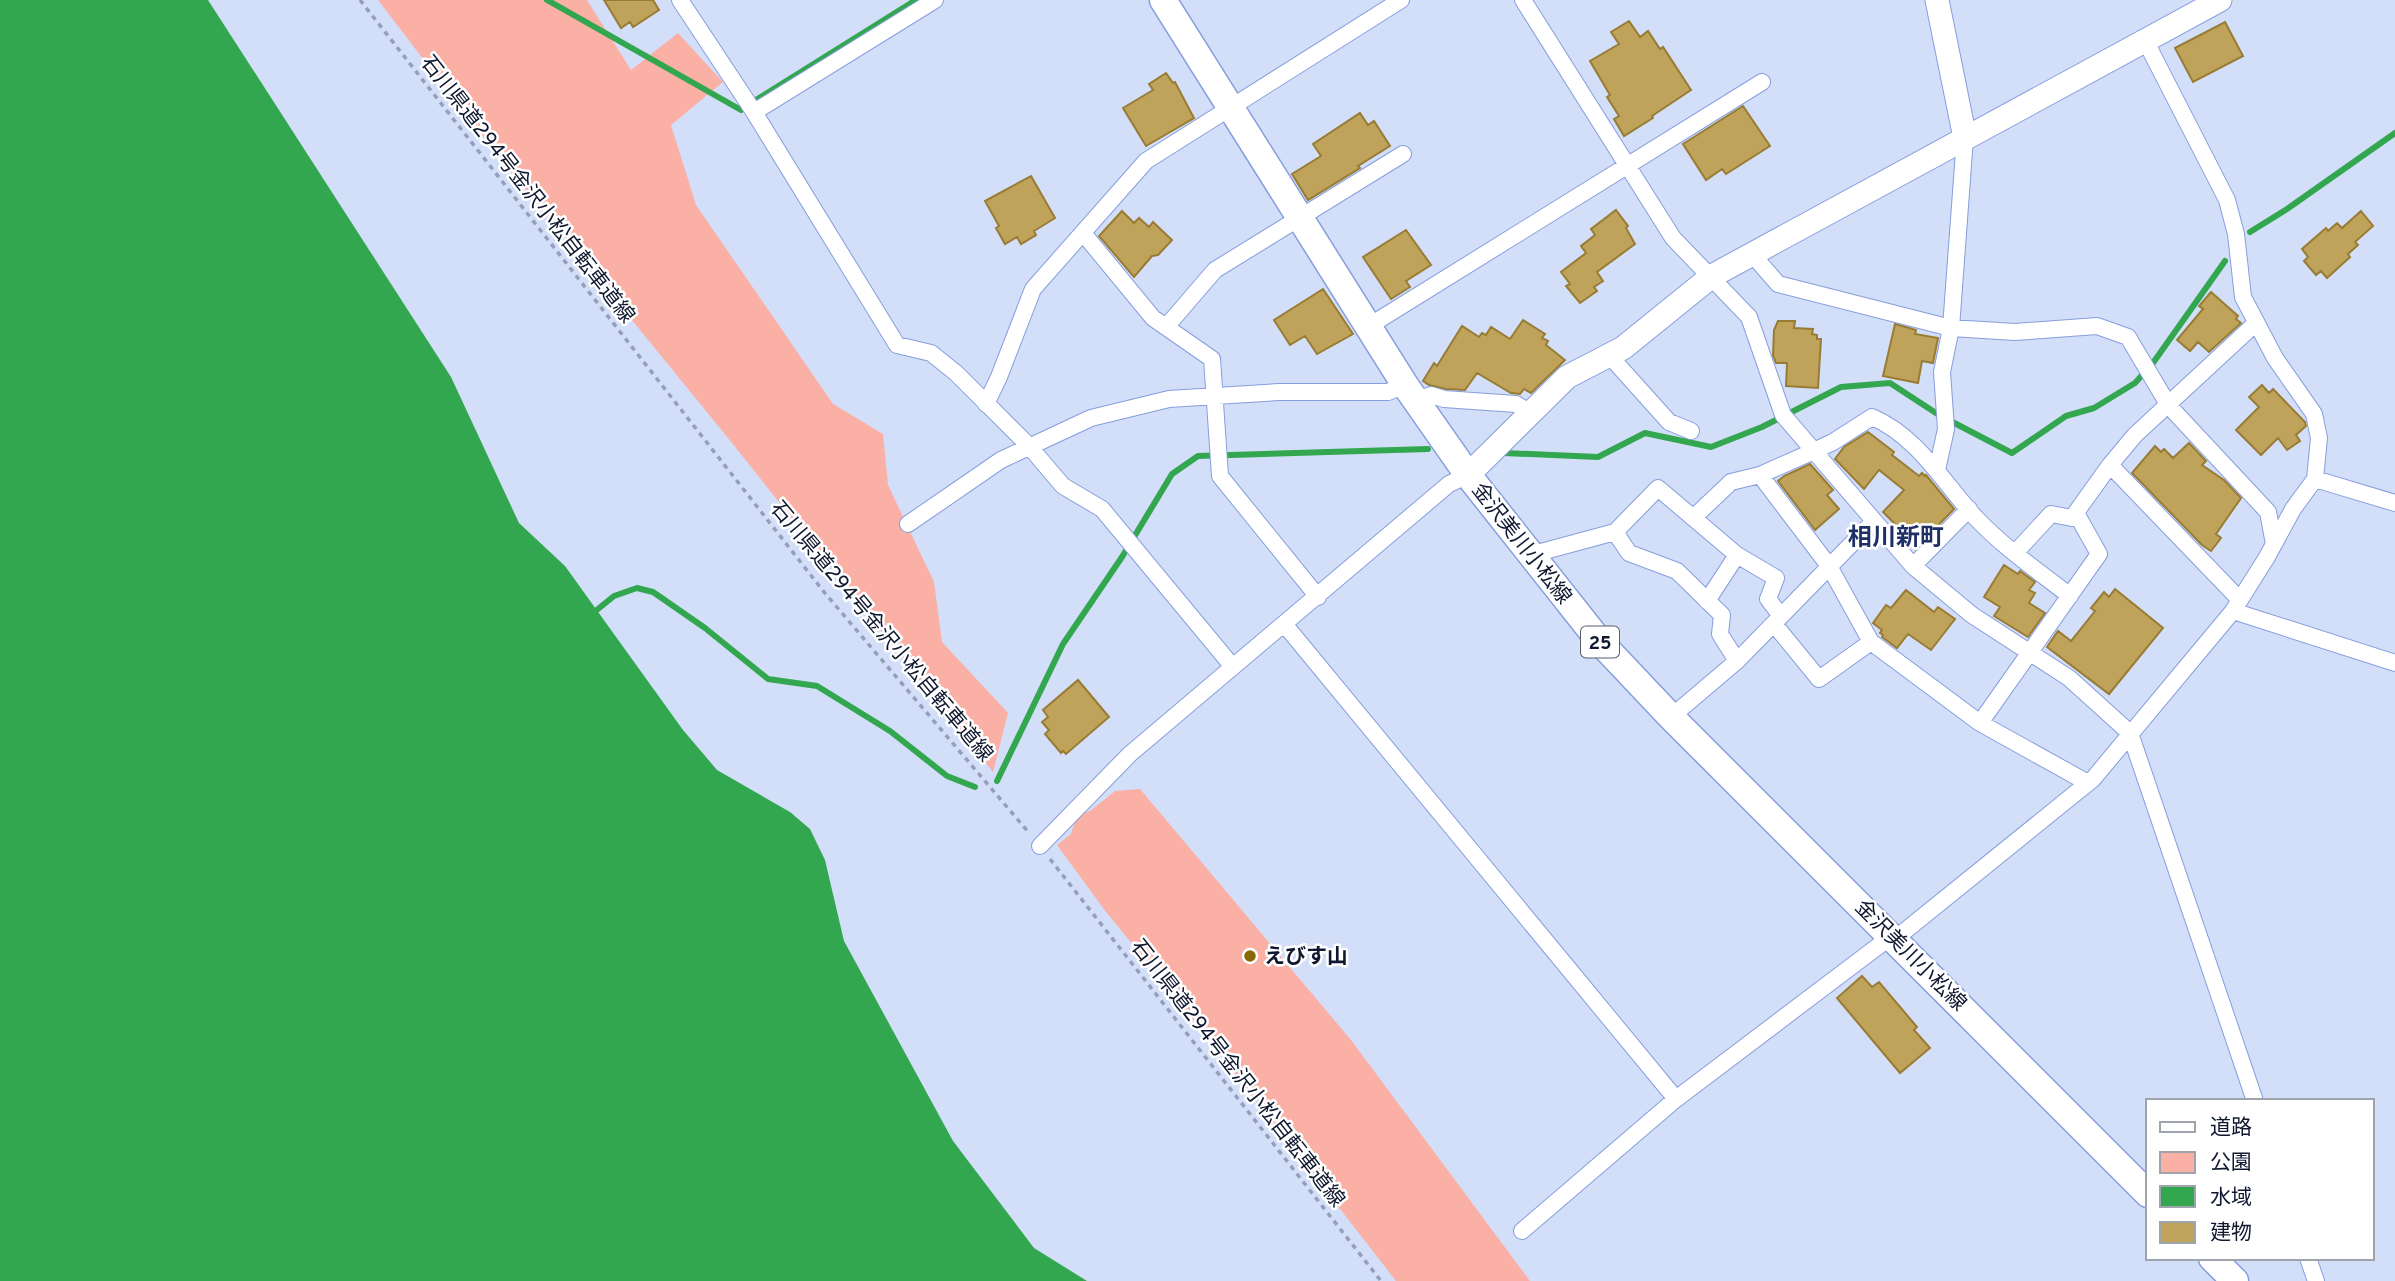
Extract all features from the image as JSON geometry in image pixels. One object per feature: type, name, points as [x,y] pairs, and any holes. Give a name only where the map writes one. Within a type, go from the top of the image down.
[{"type":"main road","name":"金沢美川小松線","points":[[1163,0],[1410,392],[1468,475],[1601,643],[1671,717],[2146,1192]]},
{"type":"main road","points":[[2214,1260],[2235,1281]]},
{"type":"street","points":[[680,0],[754,112],[897,345],[931,353],[956,373],[1029,446],[1063,486],[1101,509],[1233,667]]},
{"type":"street","points":[[754,112],[935,0]]},
{"type":"street","points":[[986,404],[1032,289],[1146,161],[1401,0]]},
{"type":"street","points":[[1523,0],[1673,237],[1749,317],[1783,415],[1913,566],[1972,615],[2069,678],[2130,733],[2254,1099]]},
{"type":"street","points":[[1937,0],[1965,138],[1951,328],[1942,372],[1947,429],[1937,470]]},
{"type":"street","points":[[1040,846],[1130,754],[1449,484],[1468,475],[1567,377],[1623,348],[1712,276],[2220,0]]},
{"type":"street","points":[[1522,1231],[1676,1099],[1881,944],[1895,939],[2088,783],[2237,605],[2293,509],[2315,479],[2319,438],[2314,414],[2275,358],[2243,297],[2236,234],[2227,201],[2145,40]]},
{"type":"street","points":[[1368,326],[1762,82]]},
{"type":"street","points":[[1166,327],[1214,270],[1403,154]]},
{"type":"street","points":[[1083,233],[1153,318],[1212,359],[1220,476],[1318,597]]},
{"type":"street","points":[[1752,254],[1778,284],[1951,328],[2015,332],[2098,326],[2128,337],[2169,406],[2268,512],[2274,544]]},
{"type":"street","points":[[2015,553],[2051,514],[2072,518],[2110,465],[2136,435],[2256,323]]},
{"type":"street","points":[[1608,354],[1670,422],[1691,431]]},
{"type":"street","points":[[908,523],[1001,460],[1029,446],[1091,418],[1169,399],[1279,393],[1410,392],[1444,398],[1516,404],[1531,413]]},
{"type":"street","points":[[1693,518],[1731,482],[1760,475],[1814,451],[1872,417],[1885,423],[1930,460],[1969,509],[2015,553],[2070,596]]},
{"type":"street","points":[[2110,465],[2237,605],[2395,663]]},
{"type":"street","points":[[1760,475],[1829,566],[1871,642],[1980,723],[2088,783]]},
{"type":"street","points":[[2315,479],[2395,503]]},
{"type":"street","points":[[1530,555],[1615,532],[1658,488],[1737,555],[1776,578],[1768,599],[1777,620],[1819,679],[1871,642]]},
{"type":"street","points":[[1913,566],[1969,509]]},
{"type":"street","points":[[1980,723],[2099,554],[2076,513]]},
{"type":"street","points":[[1671,717],[1737,661],[1874,521]]},
{"type":"street","points":[[1615,532],[1629,553],[1677,571],[1722,615],[1720,634],[1737,661]]},
{"type":"street","points":[[1707,601],[1737,555]]},
{"type":"street","points":[[1285,625],[1676,1099]]},
{"type":"street","points":[[2309,1260],[2316,1281]]},
{"type":"path","name":"石川県道294号金沢小松自転車道線","points":[[360,0],[824,592],[1040,846],[1381,1281]]},
{"type":"green space","points":[[378,0],[587,0],[631,70],[678,33],[723,82],[671,125],[696,205],[833,404],[883,434],[888,485],[934,582],[942,642],[1008,713],[993,772],[732,443],[479,132]]},
{"type":"green space","points":[[1140,789],[1351,1040],[1530,1281],[1396,1281],[1170,990],[1106,912],[1057,845],[1071,834],[1077,815],[1090,811],[1115,791]]},
{"type":"water","points":[[0,0],[208,0],[451,377],[519,523],[565,566],[683,730],[717,770],[790,812],[810,829],[825,860],[844,941],[953,1141],[1034,1248],[1087,1281],[0,1281]]},
{"type":"building","points":[[604,0],[653,0],[659,10],[633,27],[630,22],[621,28]]},
{"type":"building","points":[[1629,21],[1640,37],[1648,31],[1660,49],[1663,47],[1691,90],[1624,136],[1614,119],[1619,116],[1607,97],[1610,95],[1590,61],[1619,44],[1611,32]]},
{"type":"building","points":[[2225,22],[2243,56],[2193,82],[2175,48]]},
{"type":"building","points":[[1166,73],[1173,83],[1175,82],[1194,118],[1146,146],[1123,108],[1153,90],[1149,84]]},
{"type":"building","points":[[1743,106],[1770,146],[1726,174],[1722,169],[1706,180],[1683,144]]},
{"type":"building","points":[[1360,113],[1368,125],[1374,121],[1390,146],[1308,200],[1292,174],[1321,156],[1313,144]]},
{"type":"building","points":[[1031,176],[1055,218],[1034,231],[1036,235],[1021,244],[1017,237],[1005,244],[996,228],[999,226],[985,201]]},
{"type":"building","points":[[1616,210],[1628,226],[1626,228],[1635,244],[1597,272],[1603,281],[1594,287],[1597,291],[1580,303],[1566,286],[1570,284],[1561,272],[1586,253],[1581,246],[1595,235],[1591,229]]},
{"type":"building","points":[[1122,211],[1134,223],[1139,218],[1149,227],[1153,222],[1172,240],[1158,255],[1152,256],[1134,277],[1099,236]]},
{"type":"building","points":[[2361,211],[2373,226],[2355,242],[2358,245],[2348,254],[2350,257],[2327,278],[2321,271],[2316,275],[2304,261],[2308,257],[2302,249],[2326,228],[2328,231],[2337,223],[2342,228]]},
{"type":"building","points":[[1406,230],[1431,265],[1406,281],[1410,287],[1391,299],[1363,257]]},
{"type":"building","points":[[1323,289],[1353,334],[1317,354],[1305,336],[1290,345],[1274,320]]},
{"type":"building","points":[[2211,292],[2238,316],[2236,319],[2241,323],[2209,352],[2198,342],[2190,351],[2177,340],[2203,309],[2199,306]]},
{"type":"building","points":[[1523,320],[1545,334],[1542,338],[1548,341],[1546,345],[1565,360],[1531,393],[1524,389],[1520,394],[1511,393],[1477,373],[1465,390],[1446,389],[1423,381],[1434,363],[1437,366],[1462,326],[1479,337],[1482,333],[1486,335],[1491,327],[1510,339]]},
{"type":"building","points":[[1778,321],[1795,321],[1794,328],[1813,329],[1812,334],[1821,339],[1818,388],[1786,386],[1787,363],[1776,363],[1773,355],[1774,330]]},
{"type":"building","points":[[1895,324],[1916,330],[1915,334],[1938,338],[1933,363],[1922,361],[1918,383],[1883,376]]},
{"type":"building","points":[[2262,385],[2269,393],[2273,389],[2306,426],[2296,435],[2300,441],[2287,450],[2278,438],[2261,455],[2236,430],[2259,407],[2249,397]]},
{"type":"building","points":[[1868,432],[1919,476],[1922,473],[1926,475],[1954,509],[1920,544],[1908,533],[1906,535],[1883,512],[1904,490],[1879,470],[1864,489],[1835,459],[1844,447]]},
{"type":"building","points":[[2189,443],[2206,461],[2202,465],[2224,480],[2241,498],[2216,534],[2221,538],[2211,551],[2132,473],[2155,446],[2161,452],[2164,449],[2173,458]]},
{"type":"building","points":[[1810,464],[1833,490],[1827,495],[1839,509],[1815,530],[1778,481]]},
{"type":"building","points":[[2004,565],[2018,574],[2020,571],[2035,582],[2029,590],[2035,593],[2029,603],[2045,613],[2028,637],[1994,616],[2000,607],[1984,597]]},
{"type":"building","points":[[2115,589],[2163,628],[2109,694],[2047,647],[2058,631],[2071,641],[2095,611],[2091,608],[2104,592],[2109,597]]},
{"type":"building","points":[[1906,590],[1934,612],[1938,607],[1955,619],[1931,650],[1908,634],[1897,648],[1882,637],[1882,630],[1873,623],[1886,605],[1891,608]]},
{"type":"building","points":[[1078,680],[1109,717],[1066,754],[1063,751],[1061,753],[1045,734],[1049,730],[1042,722],[1048,717],[1043,710]]},
{"type":"building","points":[[1862,976],[1872,987],[1879,982],[1917,1027],[1914,1030],[1930,1048],[1900,1073],[1837,998]]},
{"type":"waterway","points":[[547,0],[741,110]]},
{"type":"waterway","points":[[756,100],[916,0]]},
{"type":"waterway","points":[[2250,232],[2395,133]]},
{"type":"waterway","points":[[1504,453],[1598,457],[1645,433],[1711,447],[1762,427],[1841,387],[1890,383],[1939,415],[2012,453],[2066,416],[2094,408],[2135,383],[2153,363],[2225,261]]},
{"type":"waterway","points":[[997,781],[1063,644],[1122,557],[1172,474],[1198,456],[1428,449]]},
{"type":"waterway","points":[[598,609],[614,596],[637,588],[653,592],[705,628],[768,679],[817,686],[890,731],[947,776],[975,787]]},
{"type":"place","name":"えびす山","points":[[1250,956]]},
{"type":"district","name":"相川新町","points":[[1896,537]]}]
